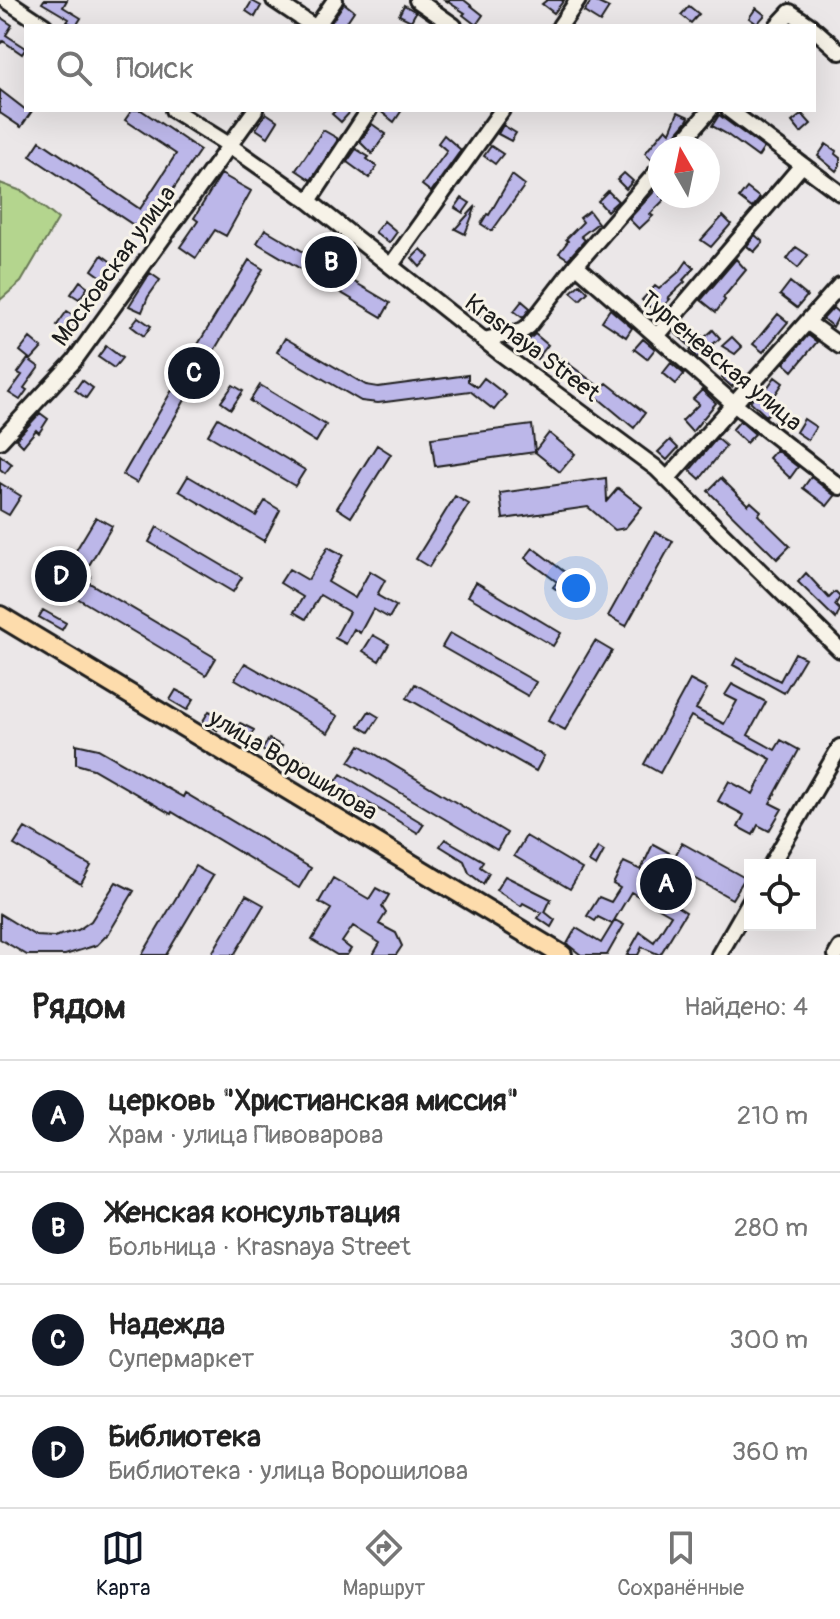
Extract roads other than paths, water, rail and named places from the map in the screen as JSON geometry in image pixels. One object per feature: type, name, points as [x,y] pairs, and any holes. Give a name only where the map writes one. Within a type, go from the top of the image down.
[{"type":"main road","name":"улица Ворошилова","points":[[0,616],[562,955]]},
{"type":"street","points":[[6,0],[42,24]]},
{"type":"street","points":[[274,0],[312,24]]},
{"type":"street","points":[[317,24],[335,0]]},
{"type":"street","points":[[417,0],[430,20]]},
{"type":"street","points":[[561,24],[578,0]]},
{"type":"street","points":[[779,24],[790,12],[808,24]]},
{"type":"street","points":[[816,31],[840,52]]},
{"type":"street","name":"Krasnaya Street","points":[[176,112],[309,201],[484,340],[668,478],[840,650]]},
{"type":"street","name":"Московская улица","points":[[0,441],[74,361],[254,112]]},
{"type":"street","points":[[309,201],[368,112]]},
{"type":"street","points":[[391,265],[501,112]]},
{"type":"street","points":[[687,136],[708,112]]},
{"type":"street","points":[[732,112],[840,193]]},
{"type":"street","points":[[657,336],[802,165]]},
{"type":"street","points":[[484,340],[526,329],[648,182]]},
{"type":"street","name":"Тургеневская улица","points":[[576,265],[735,405],[840,487]]},
{"type":"street","points":[[668,478],[840,285]]},
{"type":"street","points":[[807,322],[840,346]]},
{"type":"street","points":[[775,859],[840,747]]},
{"type":"street","points":[[719,955],[744,911]]},
{"type":"street","points":[[836,955],[840,948]]},
{"type":"place","name":"Женская консультация","points":[[331,262]]},
{"type":"place","name":"Надежда","points":[[194,373]]},
{"type":"place","name":"Библиотека","points":[[61,576]]},
{"type":"place","name":"церковь \"Христианская миссия\"","points":[[666,884]]}]
